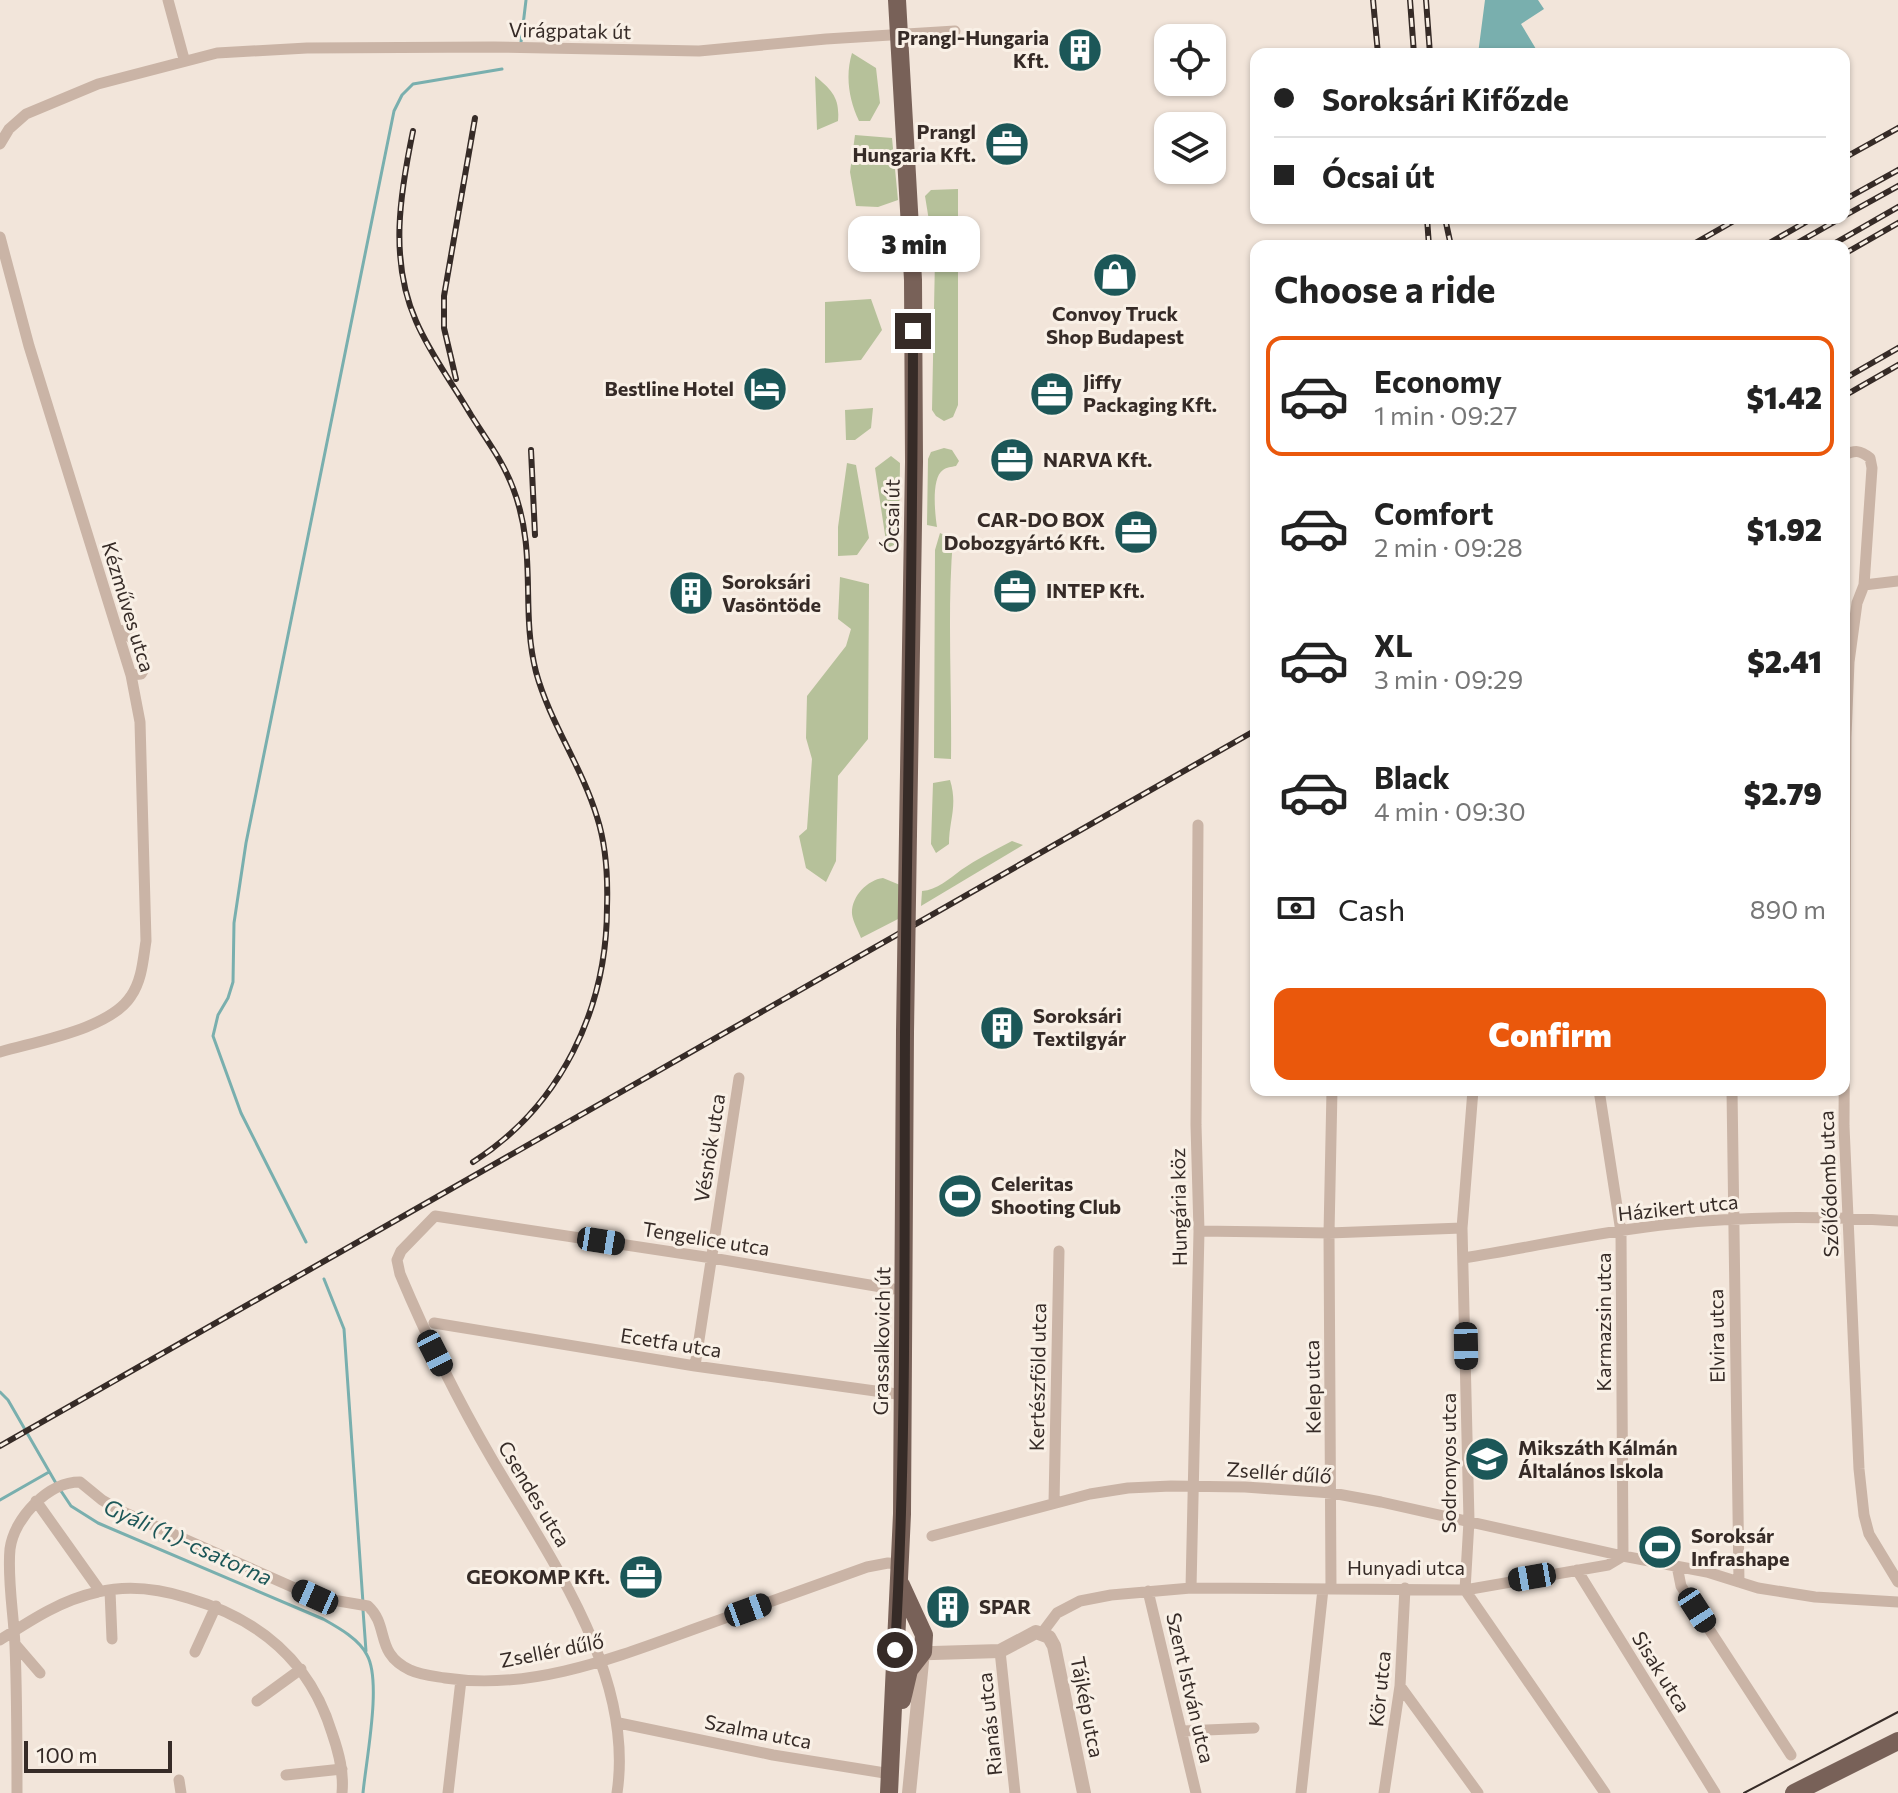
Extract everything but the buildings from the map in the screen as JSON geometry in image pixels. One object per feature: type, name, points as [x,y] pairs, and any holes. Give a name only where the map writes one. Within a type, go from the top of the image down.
[{"type":"main road","name":"Ócsai út","points":[[897,0],[913,280],[914,462],[905,1032]]},
{"type":"main road","name":"Grassalkovich út","points":[[890,1784],[900,1573],[904,1395],[905,1032]]},
{"type":"main road","points":[[894,1732],[909,1670],[923,1652],[924,1635],[900,1573]]},
{"type":"main road","points":[[1794,1793],[1898,1741]]},
{"type":"street","points":[[168,0],[184,59]]},
{"type":"street","name":"Virágpatak út","points":[[0,144],[9,129],[26,114],[98,84],[184,59],[217,53],[268,49],[494,47],[699,51],[955,31]]},
{"type":"street","name":"Kézműves utca","points":[[0,237],[29,346],[131,675],[140,722],[146,941],[142,971],[131,997],[111,1016],[0,1052]]},
{"type":"street","name":"Szőlődomb utca","points":[[1850,452],[1863,452],[1870,458],[1872,468],[1864,585],[1857,603],[1850,655]]},
{"type":"street","points":[[1864,585],[1898,581]]},
{"type":"street","points":[[117,628],[139,643],[146,666],[141,674],[131,675]]},
{"type":"street","name":"Hungária köz","points":[[1191,1588],[1199,1231],[1196,1125],[1198,825]]},
{"type":"street","name":"Vésnök utca","points":[[695,1366],[739,1078]]},
{"type":"street","name":"Kelep utca","points":[[1301,1793],[1327,1589],[1332,1493],[1329,1233],[1332,1096]]},
{"type":"street","name":"Sodronyos utca","points":[[1465,1590],[1469,1521],[1462,1228],[1473,1096]]},
{"type":"street","name":"Karmazsin utca","points":[[1600,1096],[1621,1232],[1623,1556]]},
{"type":"street","name":"Elvira utca","points":[[1732,1096],[1739,1582]]},
{"type":"street","name":"Szőlődomb utca","points":[[1844,1096],[1859,1469],[1864,1515],[1869,1534],[1898,1582]]},
{"type":"street","name":"Tengelice utca","points":[[423,1230],[435,1216],[893,1289]]},
{"type":"street","name":"Házikert utca","points":[[1464,1258],[1667,1224],[1734,1218],[1848,1217],[1898,1221]]},
{"type":"street","points":[[1199,1231],[1329,1233],[1462,1228]]},
{"type":"street","name":"Csendes utca","points":[[423,1230],[401,1251],[397,1260],[400,1274],[458,1399],[573,1597],[600,1662],[619,1723],[621,1758],[617,1793]]},
{"type":"street","name":"Kertészföld utca","points":[[1054,1503],[1059,1251]]},
{"type":"street","name":"Ecetfa utca","points":[[434,1323],[695,1366],[904,1395]]},
{"type":"street","name":"Zsellér dűlő","points":[[36,1501],[69,1482],[80,1482],[121,1511],[315,1597],[368,1606],[379,1623],[383,1644],[407,1669],[425,1675],[485,1682],[536,1677],[600,1662],[867,1567],[900,1573]]},
{"type":"street","name":"Zsellér dűlő","points":[[932,1536],[1054,1503],[1128,1488],[1195,1487],[1332,1493],[1623,1556]]},
{"type":"street","points":[[17,1793],[10,1548],[16,1529],[36,1501],[105,1591],[112,1639]]},
{"type":"street","name":"Hunyadi utca","points":[[923,1652],[1000,1651],[1036,1632],[1042,1633],[1057,1613],[1080,1601],[1111,1595],[1191,1588],[1465,1590],[1608,1565],[1623,1556],[1677,1566],[1758,1588],[1815,1597],[1898,1602]]},
{"type":"street","points":[[1677,1566],[1681,1586],[1791,1755]]},
{"type":"street","name":"Sisak utca","points":[[1577,1570],[1715,1793]]},
{"type":"street","name":"Kör utca","points":[[1384,1793],[1400,1686],[1405,1588]]},
{"type":"street","points":[[1465,1590],[1605,1793]]},
{"type":"street","points":[[0,1640],[14,1637],[44,1610],[105,1591],[167,1591],[216,1606],[245,1620],[269,1637],[301,1669],[316,1691],[329,1721],[342,1769],[342,1793]]},
{"type":"street","name":"Szent István utca","points":[[1148,1591],[1196,1793]]},
{"type":"street","points":[[195,1652],[216,1606]]},
{"type":"street","name":"Tájkép utca","points":[[1042,1633],[1049,1637],[1054,1646],[1084,1793]]},
{"type":"street","points":[[14,1637],[40,1673]]},
{"type":"street","points":[[895,1650],[900,1654],[923,1652],[909,1793]]},
{"type":"street","name":"Rianás utca","points":[[1000,1651],[1015,1793]]},
{"type":"street","points":[[257,1701],[301,1669]]},
{"type":"street","points":[[448,1793],[461,1680]]},
{"type":"street","points":[[1400,1686],[1478,1793]]},
{"type":"street","name":"Szalma utca","points":[[619,1723],[773,1755],[890,1784]]},
{"type":"street","points":[[1183,1731],[1254,1728]]},
{"type":"street","points":[[286,1775],[342,1769]]},
{"type":"street","points":[[179,1780],[181,1793]]},
{"type":"green space","points":[[852,53],[876,68],[880,103],[870,121],[859,121],[853,105],[849,88]]},
{"type":"green space","points":[[815,76],[834,95],[838,106],[838,121],[817,130]]},
{"type":"green space","points":[[855,135],[892,138],[898,200],[878,207],[856,206],[850,172]]},
{"type":"green space","points":[[958,189],[958,405],[953,417],[944,421],[932,410],[935,258],[925,196],[931,190]]},
{"type":"green space","points":[[871,299],[882,330],[861,360],[825,363],[825,302]]},
{"type":"green space","points":[[873,408],[871,428],[855,440],[846,440],[845,410]]},
{"type":"green space","points":[[944,448],[952,450],[959,461],[956,466],[943,470],[937,480],[937,527],[927,525],[928,459],[931,452]]},
{"type":"green space","points":[[891,456],[900,463],[899,526],[894,545],[887,548],[875,468]]},
{"type":"green space","points":[[847,463],[856,465],[869,538],[857,555],[838,556],[838,527]]},
{"type":"green space","points":[[940,533],[953,539],[951,759],[934,758],[935,550]]},
{"type":"green space","points":[[840,577],[869,584],[868,739],[838,776],[836,861],[826,882],[806,868],[799,836],[807,829],[812,759],[806,738],[807,696],[846,646],[851,629],[838,619]]},
{"type":"green space","points":[[950,780],[953,805],[949,844],[936,853],[931,844],[933,783]]},
{"type":"green space","points":[[1012,841],[1023,845],[921,906],[922,891],[938,886]]},
{"type":"green space","points":[[883,878],[900,885],[900,918],[861,938],[853,917],[854,901],[866,886]]},
{"type":"water","points":[[1485,0],[1538,0],[1544,9],[1521,24],[1535,48],[1479,48]]},
{"type":"waterway","points":[[521,42],[526,0]]},
{"type":"waterway","points":[[306,1242],[241,1113],[213,1036],[218,1015],[233,982],[234,923],[246,843],[394,111],[402,95],[413,84],[502,69]]},
{"type":"waterway","points":[[324,1279],[344,1329],[363,1603]]},
{"type":"waterway","name":"Gyáli (1.)-csatorna","points":[[0,1392],[8,1400],[57,1485]]},
{"type":"waterway","points":[[0,1500],[49,1472]]},
{"type":"waterway","name":"Gyáli (1.)-csatorna","points":[[61,1491],[71,1506],[98,1523],[323,1619],[359,1644],[367,1655],[373,1683],[372,1722],[363,1793]]},
{"type":"waterway","points":[[363,1610],[366,1651]]},
{"type":"tram line","points":[[1744,1793],[1898,1712]]},
{"type":"railway","points":[[1373,0],[1377,48]]},
{"type":"railway","points":[[1410,0],[1414,48]]},
{"type":"railway","points":[[1426,0],[1430,48]]},
{"type":"railway","points":[[456,379],[444,328],[444,296],[475,118]]},
{"type":"railway","points":[[1850,155],[1898,128]]},
{"type":"railway","points":[[413,131],[404,179],[400,227],[402,274],[408,298],[428,345],[499,459],[513,488],[525,535],[529,626],[536,672],[549,709],[591,799],[607,873],[605,945],[598,982],[588,1018],[573,1052],[554,1084],[531,1113],[504,1139],[473,1162]]},
{"type":"railway","points":[[1850,197],[1898,170]]},
{"type":"railway","points":[[1850,213],[1898,186]]},
{"type":"railway","points":[[1840,240],[1898,207]]},
{"type":"railway","points":[[1850,251],[1898,223]]},
{"type":"railway","points":[[1427,224],[1429,240]]},
{"type":"railway","points":[[1446,224],[1450,240]]},
{"type":"railway","points":[[1700,240],[1728,224]]},
{"type":"railway","points":[[1774,240],[1802,224]]},
{"type":"railway","points":[[1802,240],[1830,224]]},
{"type":"railway","points":[[1850,376],[1898,348]]},
{"type":"railway","points":[[1850,393],[1898,365]]},
{"type":"railway","points":[[531,450],[535,535]]},
{"type":"railway","points":[[0,1446],[1250,733]]},
{"type":"place","name":"Prangl-Hungaria Kft.","points":[[1080,50]]},
{"type":"place","name":"Prangl Hungaria Kft.","points":[[1007,144]]},
{"type":"place","name":"Convoy Truck Shop Budapest","points":[[1115,275]]},
{"type":"place","name":"Bestline Hotel","points":[[765,389]]},
{"type":"place","name":"Jiffy Packaging Kft.","points":[[1052,394]]},
{"type":"place","name":"NARVA Kft.","points":[[1012,460]]},
{"type":"place","name":"CAR-DO BOX Dobozgyártó Kft.","points":[[1136,532]]},
{"type":"place","name":"INTEP Kft.","points":[[1015,591]]},
{"type":"place","name":"Soroksári Vasöntöde","points":[[691,593]]},
{"type":"place","name":"Soroksári Textilgyár","points":[[1002,1028]]},
{"type":"place","name":"Celeritas Shooting Club","points":[[960,1196]]},
{"type":"place","name":"Mikszáth Kálmán Általános Iskola","points":[[1487,1459]]},
{"type":"place","name":"Soroksár Infrashape","points":[[1660,1547]]},
{"type":"place","name":"GEOKOMP Kft.","points":[[641,1577]]},
{"type":"place","name":"SPAR","points":[[948,1607]]},
{"type":"route","points":[[895,1650],[904,1395],[913,331]]}]
